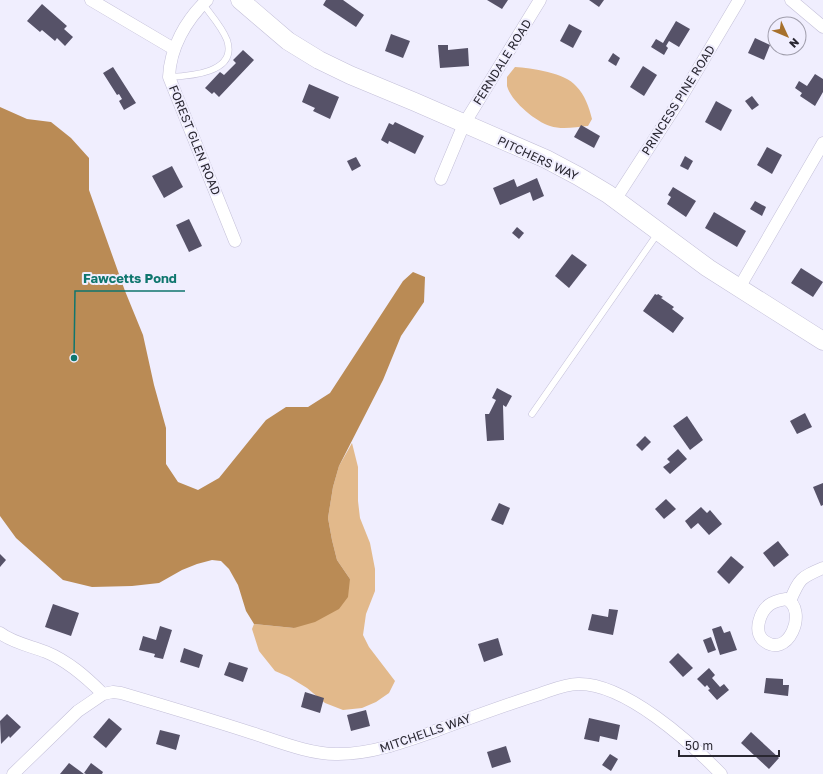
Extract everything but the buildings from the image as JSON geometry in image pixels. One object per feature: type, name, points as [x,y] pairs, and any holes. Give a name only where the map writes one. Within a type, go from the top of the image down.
[{"type":"main road","name":"PITCHERS WAY","points":[[240,0],[288,41],[307,53],[350,75],[566,169],[615,200],[696,259],[739,288],[823,341]]},
{"type":"street","points":[[92,0],[174,49]]},
{"type":"street","name":"FERNDALE ROAD","points":[[464,124],[540,0]]},
{"type":"street","name":"PRINCESS PINE ROAD","points":[[615,200],[679,101],[739,0]]},
{"type":"street","points":[[791,0],[823,27]]},
{"type":"street","name":"FOREST GLEN ROAD","points":[[205,2],[180,37],[174,49],[170,64],[169,77],[235,241]]},
{"type":"street","points":[[441,179],[464,124]]},
{"type":"street","points":[[739,288],[823,143]]},
{"type":"street","points":[[790,601],[800,581],[805,576],[823,568]]},
{"type":"street","points":[[0,633],[15,642],[48,653],[66,663],[84,675],[103,694],[78,711],[13,774]]},
{"type":"street","name":"MITCHELLS WAY","points":[[103,694],[113,692],[121,693],[181,710],[286,744],[335,755],[359,753],[389,746],[518,700],[562,687],[584,684],[606,689],[624,697],[651,715],[699,752],[722,774]]},
{"type":"lane","points":[[169,77],[197,75],[207,72],[222,63],[227,56],[228,48],[222,30],[205,2]]},
{"type":"lane","points":[[532,414],[659,232]]},
{"type":"shaded area","points":[[515,67],[548,72],[571,81],[582,93],[588,106],[592,119],[588,126],[559,128],[550,126],[524,110],[513,98],[507,86],[507,77]]},
{"type":"shaded area","points":[[0,107],[27,119],[51,122],[71,138],[89,158],[89,190],[125,291],[143,335],[154,385],[166,428],[166,464],[178,482],[198,490],[219,478],[266,420],[286,407],[308,407],[330,393],[403,281],[413,272],[425,277],[424,302],[401,336],[383,380],[339,466],[333,487],[328,518],[332,540],[337,560],[350,579],[348,597],[339,609],[315,622],[294,628],[254,624],[246,611],[238,585],[229,569],[221,561],[212,560],[182,570],[159,583],[132,586],[92,587],[63,580],[16,538],[0,516]]},
{"type":"shaded area","points":[[352,443],[358,467],[358,501],[360,518],[370,543],[375,569],[375,591],[366,614],[363,635],[369,647],[395,681],[389,693],[376,702],[362,708],[343,710],[325,703],[307,688],[289,677],[275,671],[259,651],[252,629],[254,624],[294,628],[350,579],[337,560],[328,518],[333,487],[339,466]]},
{"type":"place","name":"Fawcetts Pond","points":[[74,358]]}]
